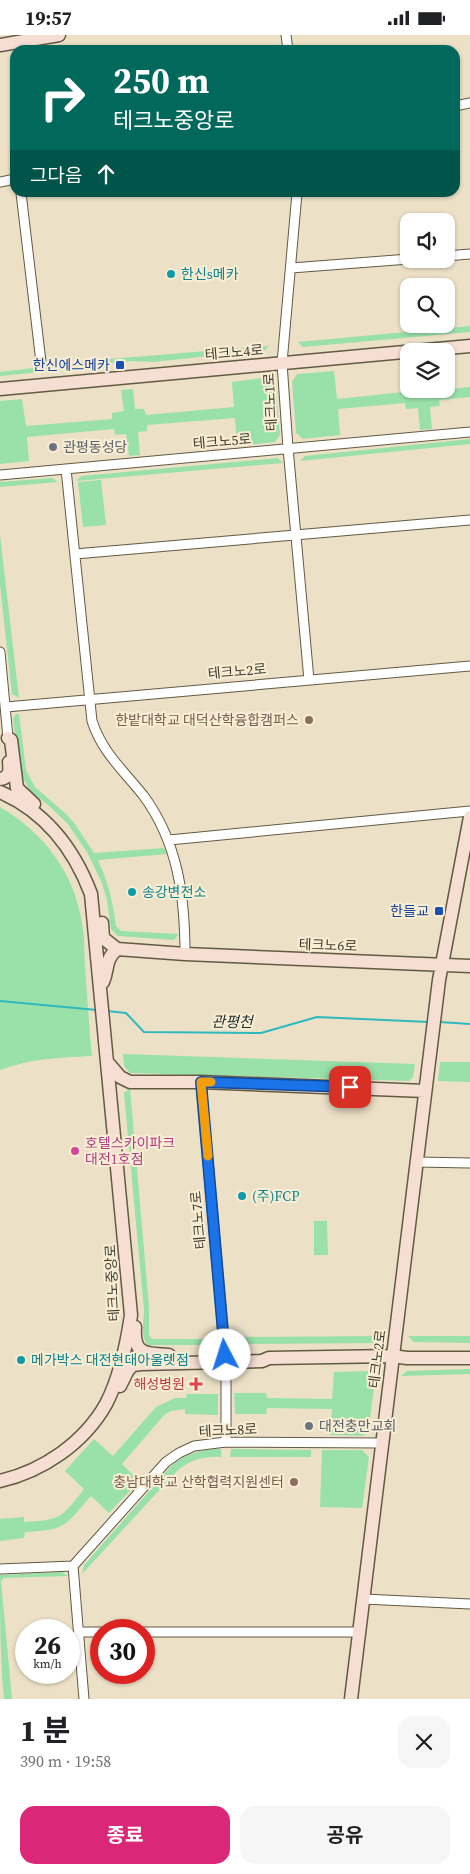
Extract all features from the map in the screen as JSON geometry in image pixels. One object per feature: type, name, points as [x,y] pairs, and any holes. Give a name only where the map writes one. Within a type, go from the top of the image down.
[{"type":"main road","points":[[0,45],[59,35]]},
{"type":"main road","name":"테크노4로","points":[[0,389],[470,345]]},
{"type":"main road","points":[[0,779],[6,777],[9,773],[8,737]]},
{"type":"main road","points":[[8,737],[11,740],[17,788],[53,821],[58,834],[84,877],[99,910],[103,938],[117,949],[102,961],[91,894]]},
{"type":"main road","points":[[0,792],[30,809],[58,834]]},
{"type":"main road","name":"테크노2로","points":[[351,1699],[441,964],[470,817]]},
{"type":"main road","name":"테크노6로","points":[[117,949],[185,954],[470,966]]},
{"type":"main road","name":"테크노중앙로","points":[[0,1481],[21,1476],[37,1468],[68,1448],[94,1421],[106,1403],[127,1343],[131,1315],[108,1058],[99,991],[102,961]]},
{"type":"main road","points":[[108,1058],[120,1077],[130,1082],[275,1084],[425,1091]]},
{"type":"main road","points":[[112,1105],[120,1090],[130,1082]]},
{"type":"main road","points":[[131,1315],[135,1327],[134,1338],[136,1346],[143,1352],[152,1355],[262,1361],[269,1358],[392,1356],[407,1358],[470,1358]]},
{"type":"main road","points":[[106,1403],[118,1392],[128,1370],[133,1365],[226,1358]]},
{"type":"main road","points":[[0,1487],[13,1482],[21,1476]]},
{"type":"street","points":[[21,197],[41,362]]},
{"type":"street","name":"테크노1로","points":[[297,197],[282,363],[295,535],[309,680]]},
{"type":"street","points":[[455,255],[470,254]]},
{"type":"street","points":[[291,268],[400,260]]},
{"type":"street","name":"테크노5로","points":[[0,475],[470,432]]},
{"type":"street","points":[[66,469],[92,721],[102,745],[151,807],[169,839],[182,890],[185,954]]},
{"type":"street","points":[[75,555],[470,519]]},
{"type":"street","points":[[0,653],[8,737]]},
{"type":"street","name":"테크노2로","points":[[6,707],[470,667]]},
{"type":"street","points":[[169,839],[470,811]]},
{"type":"street","name":"테크노7로","points":[[201,1082],[226,1358],[226,1442]]},
{"type":"street","points":[[417,1163],[470,1163]]},
{"type":"street","name":"테크노8로","points":[[73,1566],[166,1462],[194,1445],[226,1442],[382,1443]]},
{"type":"street","points":[[0,1569],[73,1566],[78,1619]]},
{"type":"street","points":[[363,1599],[470,1604]]},
{"type":"street","points":[[155,1631],[359,1632]]},
{"type":"street","points":[[80,1645],[84,1699]]},
{"type":"green space","points":[[470,326],[470,332],[303,347],[298,342],[400,333],[455,333],[455,327]]},
{"type":"green space","points":[[269,346],[265,350],[153,362],[112,363],[93,367],[0,376],[0,372],[97,360]]},
{"type":"green space","points":[[334,371],[337,399],[400,392],[400,398],[455,398],[455,388],[470,387],[470,397],[439,400],[440,406],[430,407],[432,429],[420,430],[418,408],[406,409],[405,403],[338,409],[340,435],[303,439],[296,433],[292,382],[297,374]]},
{"type":"green space","points":[[269,377],[275,381],[280,435],[275,442],[237,446],[235,418],[147,425],[147,431],[138,432],[140,455],[129,456],[126,434],[115,435],[114,429],[27,437],[29,461],[0,464],[0,401],[22,399],[26,426],[112,419],[112,413],[124,411],[121,390],[133,389],[135,409],[144,409],[146,415],[234,407],[232,382]]},
{"type":"green space","points":[[470,439],[470,444],[300,461],[305,456]]},
{"type":"green space","points":[[278,458],[283,463],[76,481],[81,476]]},
{"type":"green space","points":[[52,478],[58,482],[0,487],[0,482]]},
{"type":"green space","points":[[101,480],[106,525],[83,527],[78,482]]},
{"type":"green space","points":[[0,535],[19,698],[12,694],[0,585]]},
{"type":"green space","points":[[16,714],[19,714],[26,770],[35,787],[75,824],[94,853],[164,848],[167,854],[98,860],[110,892],[116,926],[121,931],[179,934],[174,940],[118,936],[111,929],[107,900],[102,883],[87,852],[67,823],[31,792],[20,773],[13,719]]},
{"type":"green space","points":[[0,807],[16,817],[43,842],[55,856],[72,887],[78,904],[84,933],[92,1056],[35,1061],[0,1070]]},
{"type":"green space","points":[[123,1054],[415,1064],[413,1077],[409,1081],[130,1073],[124,1066]]},
{"type":"green space","points":[[440,1062],[470,1062],[470,1082],[438,1081]]},
{"type":"green space","points":[[130,1088],[149,1307],[149,1335],[152,1339],[219,1339],[213,1345],[148,1345],[144,1338],[144,1310],[124,1093]]},
{"type":"green space","points":[[314,1221],[327,1221],[328,1255],[314,1255]]},
{"type":"green space","points":[[383,1336],[377,1343],[242,1344],[236,1337]]},
{"type":"green space","points":[[408,1336],[470,1336],[470,1343],[414,1342]]},
{"type":"green space","points":[[470,1369],[470,1374],[401,1376],[407,1371]]},
{"type":"green space","points":[[374,1371],[375,1378],[369,1427],[367,1433],[363,1436],[330,1435],[332,1409],[267,1408],[266,1414],[235,1414],[234,1393],[266,1393],[267,1398],[332,1399],[334,1372]]},
{"type":"green space","points":[[187,1394],[218,1394],[218,1415],[185,1414],[185,1409],[165,1414],[122,1464],[139,1481],[109,1513],[91,1496],[64,1525],[49,1530],[25,1532],[24,1538],[0,1541],[0,1519],[24,1517],[24,1522],[46,1520],[60,1516],[65,1512],[84,1489],[65,1471],[94,1439],[113,1456],[156,1407],[175,1398],[186,1398]]},
{"type":"green space","points":[[221,1449],[221,1457],[198,1459],[177,1471],[82,1574],[84,1565],[173,1464],[196,1452]]},
{"type":"green space","points":[[231,1449],[311,1450],[311,1457],[230,1457]]},
{"type":"green space","points":[[322,1450],[362,1450],[369,1457],[362,1508],[320,1507]]},
{"type":"green space","points":[[62,1572],[68,1576],[4,1578],[1,1581],[12,1699],[4,1699],[0,1575]]},
{"type":"waterway","name":"관평천","points":[[0,1001],[97,1010]]},
{"type":"waterway","name":"관평천","points":[[107,1011],[126,1013],[144,1032],[261,1033],[317,1017],[429,1022]]},
{"type":"waterway","name":"관평천","points":[[439,1022],[470,1024]]},
{"type":"slow traffic","points":[[208,1156],[201,1082],[211,1082]]},
{"type":"place","name":"한신s메카","points":[[171,274]]},
{"type":"place","name":"한신에스메카","points":[[120,365]]},
{"type":"place","name":"관평동성당","points":[[53,447]]},
{"type":"place","name":"한밭대학교 대덕산학융합캠퍼스","points":[[309,720]]},
{"type":"place","name":"송강변전소","points":[[132,892]]},
{"type":"place","name":"한들교","points":[[439,911]]},
{"type":"place","name":"호텔스카이파크 대전1호점","points":[[75,1151]]},
{"type":"place","name":"(주)FCP","points":[[242,1196]]},
{"type":"place","name":"메가박스 대전현대아울렛점","points":[[21,1360]]},
{"type":"place","name":"해성병원","points":[[196,1384]]},
{"type":"place","name":"대전충만교회","points":[[309,1426]]},
{"type":"place","name":"충남대학교 산학협력지원센터","points":[[294,1482]]},
{"type":"route","points":[[225,1355],[201,1082],[350,1087]]}]
